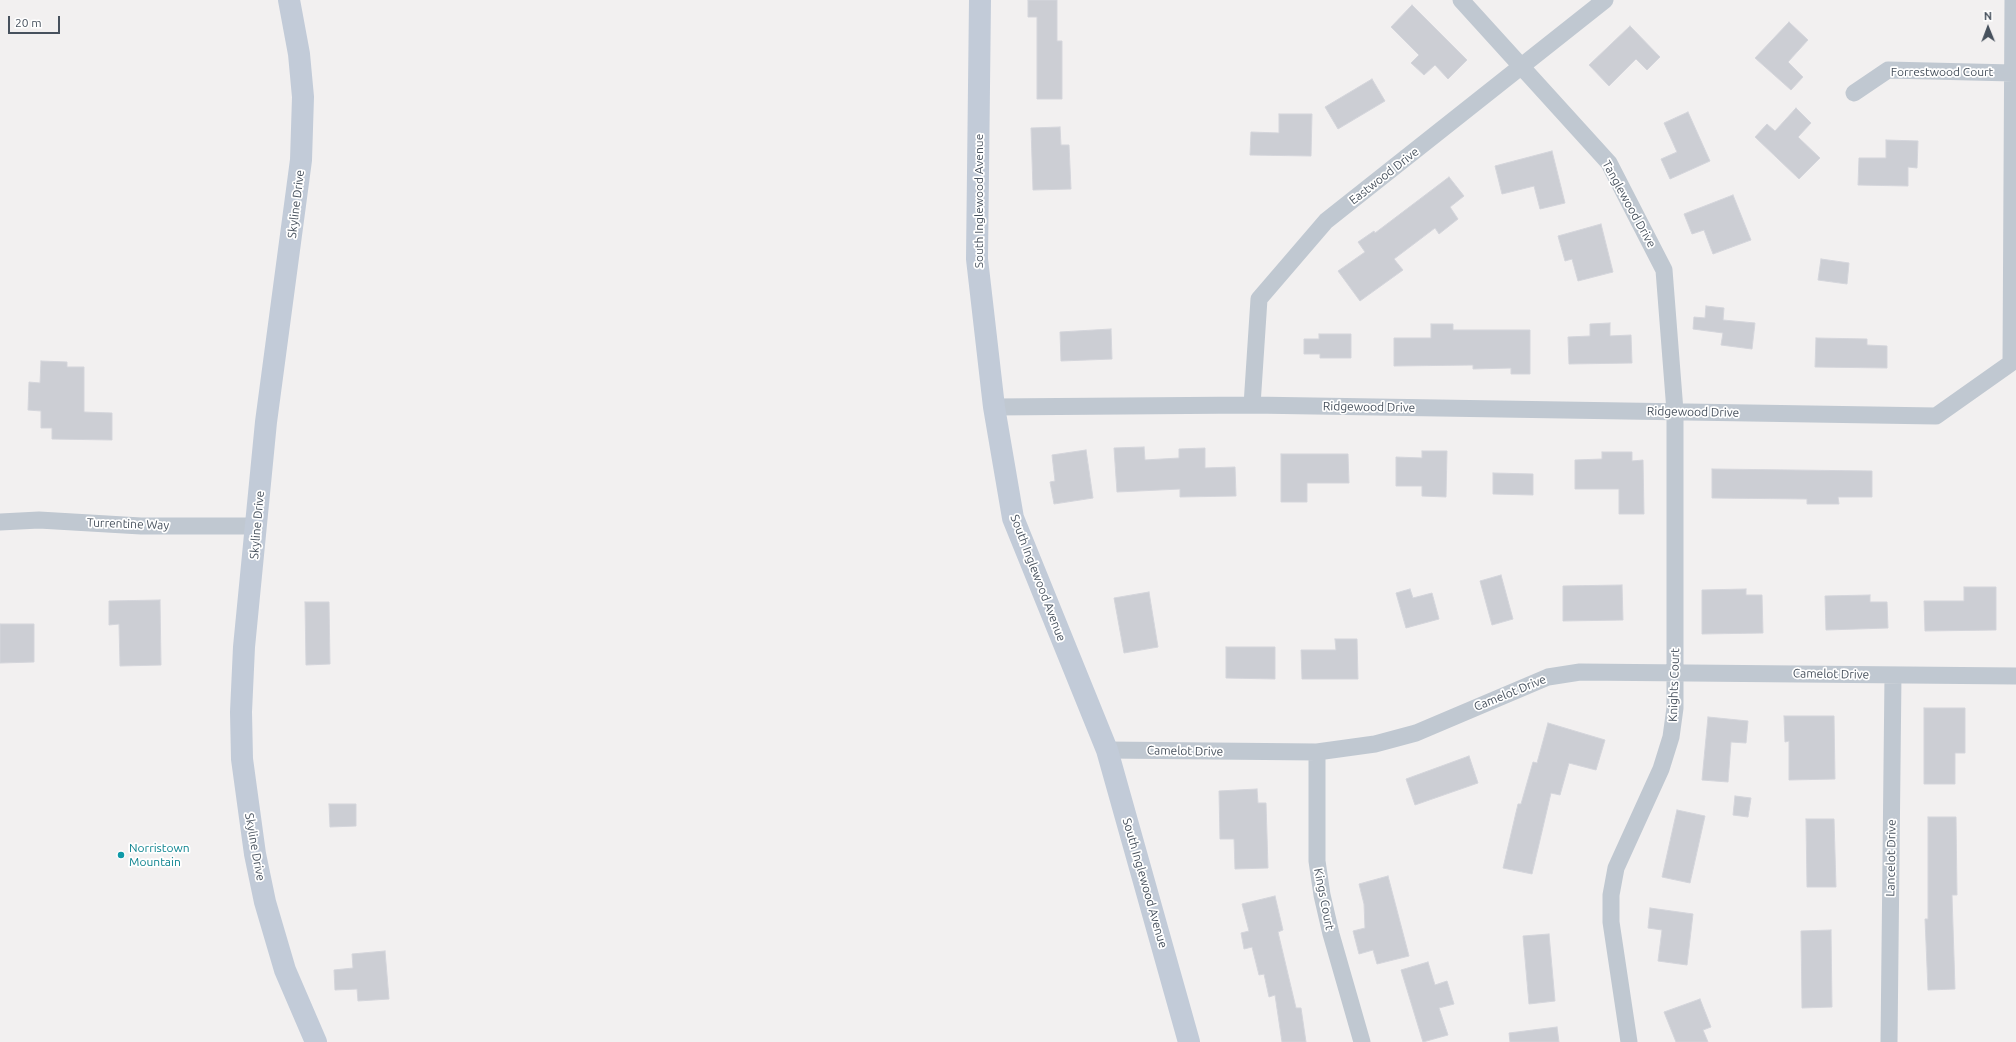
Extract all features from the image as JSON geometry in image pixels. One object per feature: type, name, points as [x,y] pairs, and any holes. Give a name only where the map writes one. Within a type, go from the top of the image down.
[{"type":"street","name":"Skyline Drive","points":[[289,0],[299,54],[303,97],[301,160],[266,422],[244,647],[241,712],[243,767],[255,854],[266,902],[285,970],[316,1042]]},
{"type":"street","name":"South Inglewood Avenue","points":[[980,0],[977,259],[994,407],[1013,518],[1107,750],[1189,1042]]},
{"type":"street","name":"Tanglewood Drive","points":[[1461,0],[1609,163],[1664,270],[1675,411]]},
{"type":"street","name":"Eastwood Drive","points":[[1252,405],[1259,299],[1326,221],[1605,0]]},
{"type":"street","name":"Ridgewood Drive","points":[[994,407],[1252,405],[1936,416],[2011,364],[2013,0]]},
{"type":"street","name":"Forrestwood Court","points":[[1854,93],[1888,70],[2012,73]]},
{"type":"street","name":"Knights Court","points":[[1630,1042],[1611,922],[1611,895],[1616,868],[1661,769],[1671,737],[1675,708],[1675,411]]},
{"type":"street","name":"Turrentine Way","points":[[0,522],[39,520],[141,526],[256,526]]},
{"type":"street","name":"Camelot Drive","points":[[1107,750],[1317,752],[1375,744],[1416,733],[1548,677],[1580,672],[2016,676]]},
{"type":"street","name":"Lancelot Drive","points":[[1889,1042],[1893,675]]},
{"type":"street","name":"Kings Court","points":[[1317,752],[1317,861],[1322,895],[1331,934],[1362,1042]]},
{"type":"building","points":[[1028,0],[1057,0],[1057,41],[1062,41],[1062,99],[1037,99],[1037,17],[1028,17]]},
{"type":"building","points":[[1412,5],[1467,60],[1448,79],[1435,65],[1424,75],[1411,63],[1419,55],[1391,27]]},
{"type":"building","points":[[1789,22],[1808,40],[1788,62],[1803,77],[1791,90],[1755,58]]},
{"type":"building","points":[[1630,26],[1660,57],[1647,70],[1636,59],[1609,86],[1589,65]]},
{"type":"building","points":[[1372,79],[1385,101],[1338,129],[1325,107]]},
{"type":"building","points":[[1796,108],[1811,123],[1798,137],[1820,158],[1799,179],[1755,137],[1767,124],[1775,131]]},
{"type":"building","points":[[1688,112],[1710,161],[1670,179],[1661,159],[1677,152],[1664,123]]},
{"type":"building","points":[[1279,114],[1312,114],[1311,156],[1250,155],[1251,132],[1279,133]]},
{"type":"building","points":[[1060,127],[1061,145],[1069,145],[1071,189],[1033,190],[1031,128]]},
{"type":"building","points":[[1886,140],[1918,141],[1917,168],[1908,167],[1908,186],[1858,185],[1859,158],[1886,158]]},
{"type":"building","points":[[1552,151],[1565,203],[1540,209],[1534,186],[1502,194],[1495,166]]},
{"type":"building","points":[[1449,177],[1464,196],[1450,207],[1458,219],[1439,234],[1435,228],[1394,259],[1403,270],[1360,301],[1338,271],[1365,252],[1358,242],[1374,231],[1375,233]]},
{"type":"building","points":[[1733,195],[1751,240],[1713,254],[1704,230],[1692,234],[1684,214]]},
{"type":"building","points":[[1601,224],[1613,272],[1578,281],[1572,259],[1565,261],[1558,236]]},
{"type":"building","points":[[1821,259],[1849,263],[1847,284],[1818,280]]},
{"type":"building","points":[[1706,306],[1724,308],[1723,320],[1755,323],[1752,349],[1721,345],[1723,333],[1693,329],[1694,317],[1705,318]]},
{"type":"building","points":[[1610,323],[1610,336],[1631,335],[1632,363],[1569,364],[1568,337],[1590,336],[1590,324]]},
{"type":"building","points":[[1431,324],[1453,324],[1453,330],[1530,330],[1530,374],[1511,374],[1511,368],[1473,369],[1473,365],[1394,366],[1394,338],[1431,338]]},
{"type":"building","points":[[1111,329],[1112,359],[1061,361],[1060,332]]},
{"type":"building","points":[[1319,334],[1351,334],[1351,358],[1320,358],[1320,354],[1304,354],[1304,339],[1319,339]]},
{"type":"building","points":[[1816,338],[1867,339],[1867,345],[1887,346],[1887,368],[1815,367]]},
{"type":"building","points":[[41,361],[67,362],[67,367],[84,367],[84,412],[112,413],[112,440],[52,439],[52,428],[41,428],[41,411],[28,410],[29,382],[40,383]]},
{"type":"building","points":[[1144,447],[1145,460],[1179,458],[1179,449],[1205,448],[1205,468],[1235,467],[1236,496],[1180,497],[1180,489],[1117,492],[1114,448]]},
{"type":"building","points":[[1086,450],[1093,498],[1054,504],[1050,482],[1055,481],[1052,455]]},
{"type":"building","points":[[1422,451],[1447,451],[1446,497],[1422,496],[1422,486],[1396,486],[1396,457],[1422,458]]},
{"type":"building","points":[[1602,452],[1632,452],[1632,461],[1643,460],[1644,514],[1619,514],[1619,489],[1575,489],[1575,460],[1602,459]]},
{"type":"building","points":[[1281,454],[1348,454],[1349,483],[1307,483],[1307,502],[1281,502]]},
{"type":"building","points":[[1712,469],[1872,471],[1872,497],[1838,497],[1839,504],[1807,504],[1807,499],[1712,498]]},
{"type":"building","points":[[1493,473],[1533,474],[1533,495],[1493,494]]},
{"type":"building","points":[[1501,575],[1513,619],[1492,625],[1480,581]]},
{"type":"building","points":[[1622,585],[1623,620],[1563,621],[1563,586]]},
{"type":"building","points":[[1964,587],[1996,587],[1996,630],[1925,631],[1924,601],[1964,601]]},
{"type":"building","points":[[1410,589],[1413,598],[1432,593],[1439,619],[1406,628],[1396,593]]},
{"type":"building","points":[[1746,589],[1746,595],[1762,595],[1763,633],[1702,634],[1702,590]]},
{"type":"building","points":[[1149,592],[1158,647],[1124,653],[1114,598]]},
{"type":"building","points":[[1870,595],[1870,602],[1887,602],[1888,628],[1826,630],[1825,596]]},
{"type":"building","points":[[160,600],[161,665],[120,666],[119,624],[109,625],[109,601]]},
{"type":"building","points":[[305,602],[329,602],[330,664],[306,665]]},
{"type":"building","points":[[0,624],[34,624],[34,662],[0,663]]},
{"type":"building","points":[[1335,639],[1357,639],[1358,679],[1302,679],[1301,650],[1336,650]]},
{"type":"building","points":[[1226,647],[1275,647],[1275,679],[1226,678]]},
{"type":"building","points":[[1924,708],[1965,708],[1965,753],[1955,753],[1955,784],[1924,784]]},
{"type":"building","points":[[1784,716],[1834,716],[1835,779],[1789,780],[1789,741],[1785,742]]},
{"type":"building","points":[[1708,717],[1748,721],[1746,743],[1731,742],[1728,782],[1702,780]]},
{"type":"building","points":[[1548,723],[1605,740],[1596,770],[1569,763],[1560,795],[1551,793],[1532,874],[1503,868],[1518,804],[1521,804],[1533,762],[1537,763]]},
{"type":"building","points":[[1469,756],[1478,783],[1415,805],[1406,779]]},
{"type":"building","points":[[1257,789],[1258,803],[1266,803],[1268,868],[1235,869],[1234,839],[1220,839],[1219,791]]},
{"type":"building","points":[[1735,796],[1751,798],[1748,817],[1733,815]]},
{"type":"building","points":[[329,804],[356,804],[356,826],[330,827]]},
{"type":"building","points":[[1677,810],[1705,816],[1690,883],[1662,877]]},
{"type":"building","points":[[1928,817],[1956,817],[1957,895],[1952,895],[1955,989],[1928,990],[1925,919],[1928,919]]},
{"type":"building","points":[[1806,819],[1834,819],[1836,887],[1807,887]]},
{"type":"building","points":[[1388,876],[1409,956],[1377,964],[1373,950],[1359,954],[1353,931],[1365,928],[1364,904],[1359,884]]},
{"type":"building","points":[[1275,896],[1283,930],[1278,932],[1296,1008],[1301,1008],[1306,1042],[1282,1042],[1275,995],[1269,997],[1264,974],[1259,975],[1252,947],[1244,949],[1241,933],[1249,931],[1242,904]]},
{"type":"building","points":[[1650,908],[1693,914],[1687,965],[1658,961],[1662,930],[1648,928]]},
{"type":"building","points":[[1831,930],[1832,1007],[1802,1008],[1801,931]]},
{"type":"building","points":[[1549,934],[1555,1001],[1529,1004],[1523,936]]},
{"type":"building","points":[[385,951],[389,999],[358,1001],[357,989],[335,990],[334,970],[353,968],[352,954]]},
{"type":"building","points":[[1428,962],[1435,985],[1447,981],[1454,1004],[1439,1008],[1448,1035],[1423,1042],[1401,970]]},
{"type":"building","points":[[1700,999],[1711,1027],[1703,1030],[1708,1042],[1676,1042],[1664,1012]]},
{"type":"building","points":[[1557,1027],[1559,1042],[1510,1042],[1509,1033]]},
{"type":"place","name":"Norristown Mountain","points":[[121,855]]}]
